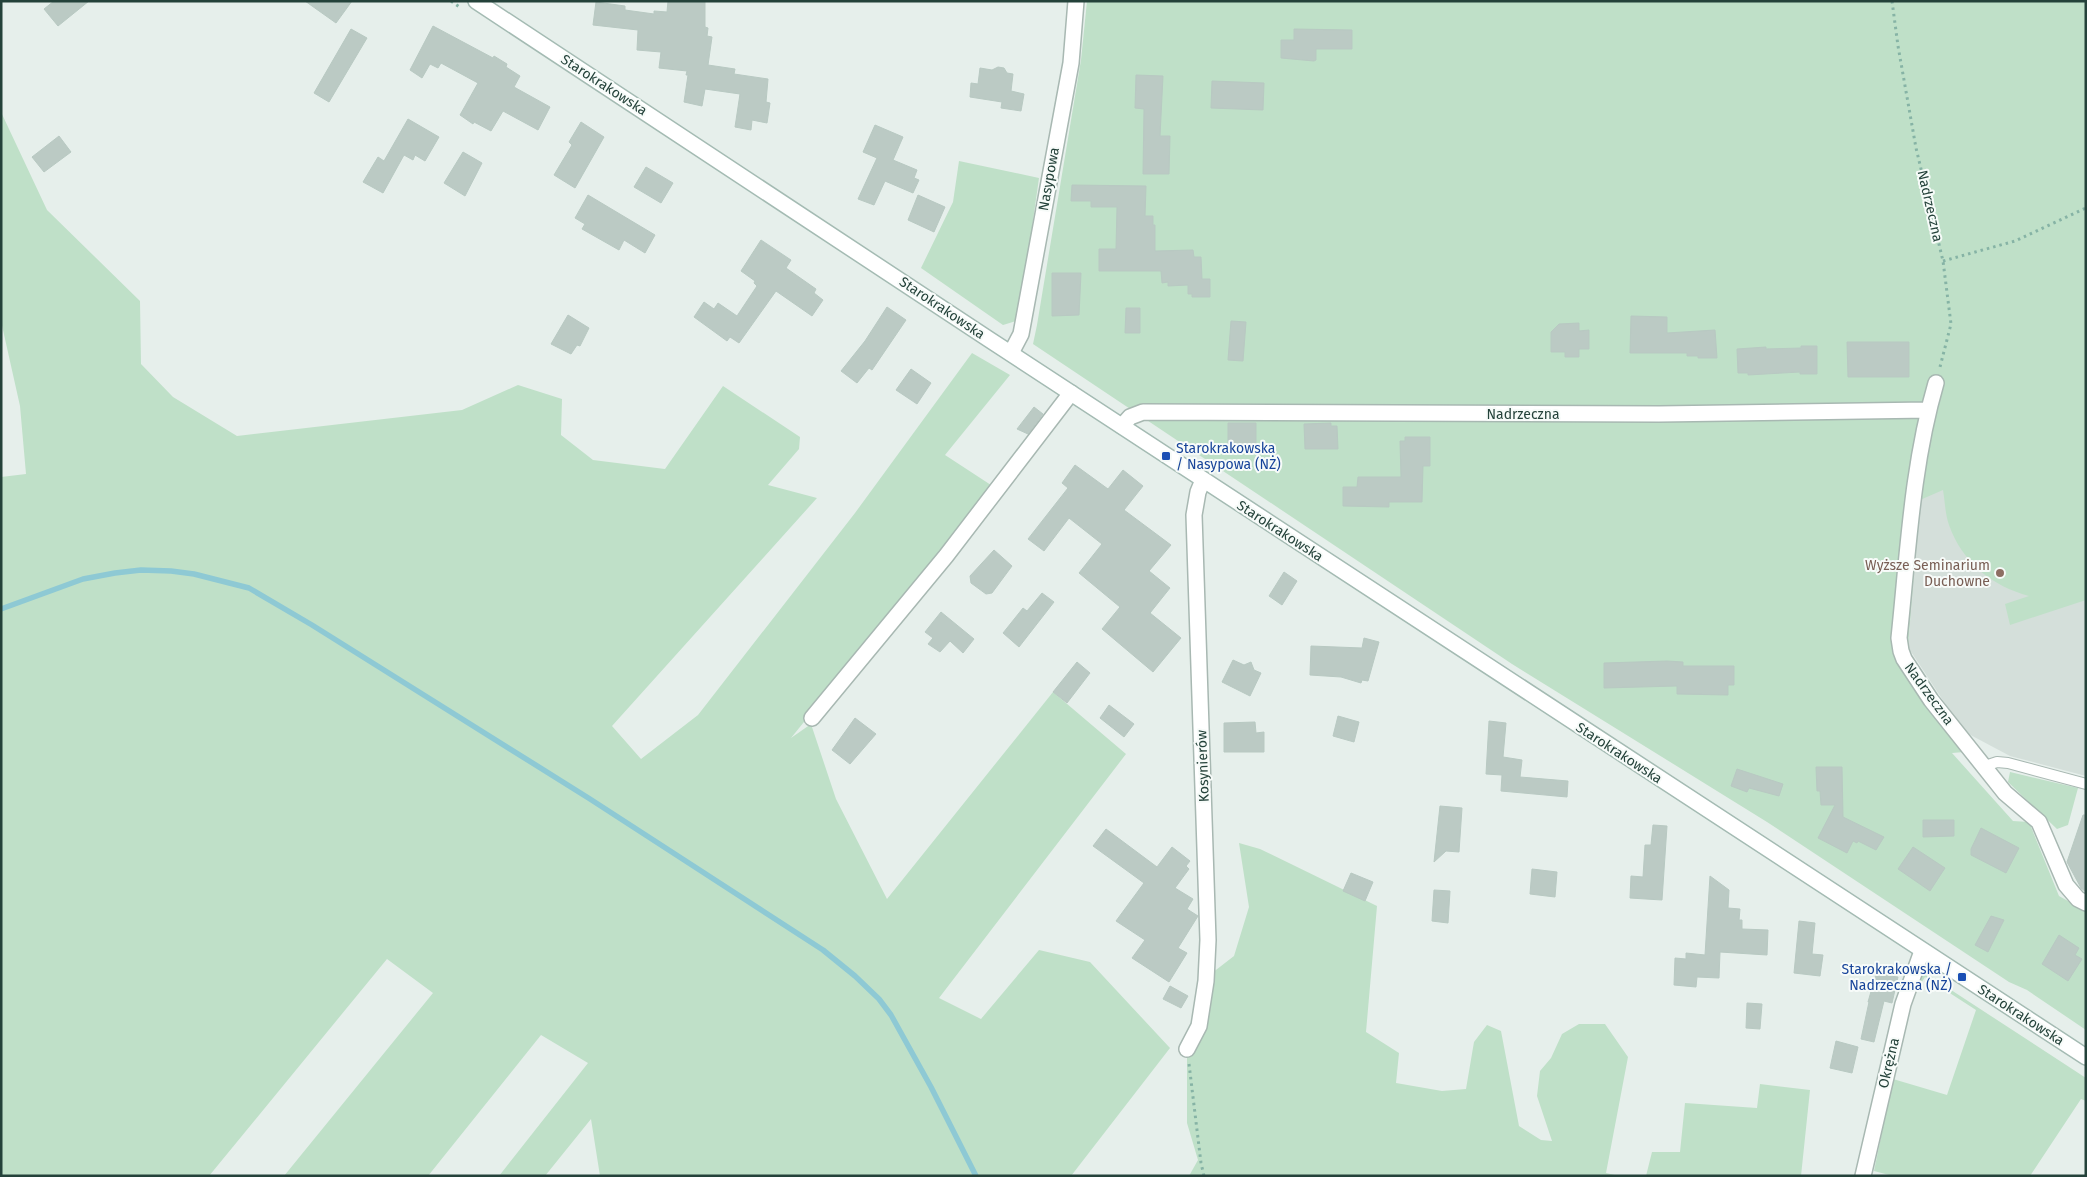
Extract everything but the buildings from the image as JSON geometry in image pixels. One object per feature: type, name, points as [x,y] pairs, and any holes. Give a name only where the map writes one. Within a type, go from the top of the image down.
[{"type":"street","name":"Starokrakowska","points":[[476,1],[2086,1058]]},
{"type":"street","name":"Nasypowa","points":[[1011,354],[1021,334],[1071,63],[1076,1]]},
{"type":"street","name":"Nadrzeczna","points":[[1936,383],[1928,410],[1911,519],[1899,638],[1901,651],[1931,700],[2005,793],[2039,822],[2066,885],[2078,899],[2086,903]]},
{"type":"street","points":[[812,718],[946,556],[1071,393]]},
{"type":"street","name":"Nadrzeczna","points":[[1122,426],[1130,417],[1143,412],[1659,414],[1928,410]]},
{"type":"street","name":"Kosynierów","points":[[1187,1049],[1198,1026],[1206,981],[1208,940],[1194,515],[1198,492],[1203,480]]},
{"type":"street","name":"Okrężna","points":[[1863,1176],[1903,1004],[1922,951]]},
{"type":"lane","points":[[1985,766],[1997,762],[2008,763],[2086,784]]},
{"type":"path","name":"Nadrzeczna","points":[[1892,1],[1916,148],[1944,262],[1951,324],[1936,383]]},
{"type":"path","points":[[1944,262],[2015,241],[2086,208]]},
{"type":"path","points":[[1187,1049],[1204,1176]]},
{"type":"shaded area","name":"Wyższe Seminarium Duchowne","points":[[2086,331],[2086,776],[2010,756],[1963,731],[1908,647],[1920,499]]},
{"type":"green space","points":[[1087,1],[2086,1],[2086,600],[2010,625],[2005,604],[2029,596],[2015,592],[1991,579],[1970,561],[1949,525],[1943,490],[1920,500],[1908,647],[1929,703],[1964,752],[1952,753],[2013,821],[2029,822],[2059,896],[2086,911],[2086,1030],[2027,990],[2009,982],[1767,822],[1512,664],[1033,344],[1081,60]]},
{"type":"green space","points":[[1,112],[47,210],[140,301],[141,364],[173,397],[237,436],[462,410],[518,385],[562,399],[561,435],[593,460],[665,469],[723,386],[800,437],[799,449],[768,485],[817,498],[612,726],[641,759],[698,715],[855,513],[972,353],[1010,375],[945,455],[994,487],[791,738],[811,724],[836,799],[887,899],[1053,692],[1126,754],[939,998],[981,1019],[1039,950],[1090,962],[1170,1048],[1071,1176],[600,1176],[591,1119],[545,1176],[499,1176],[588,1063],[541,1035],[428,1176],[284,1176],[433,993],[387,959],[209,1176],[1,1176],[1,477],[26,474],[20,406],[1,321]]},
{"type":"green space","points":[[959,161],[1039,178],[1026,270],[1016,321],[1003,325],[921,268],[953,202]]},
{"type":"green space","points":[[2010,772],[2078,788],[2068,825],[2057,829],[2008,782]]},
{"type":"green space","points":[[1239,843],[1260,849],[1377,906],[1366,1032],[1399,1053],[1396,1083],[1442,1091],[1466,1089],[1474,1042],[1487,1025],[1501,1031],[1519,1126],[1541,1140],[1552,1141],[1537,1096],[1540,1071],[1551,1058],[1562,1034],[1579,1024],[1605,1024],[1628,1057],[1606,1173],[1619,1176],[1189,1176],[1198,1160],[1187,1123],[1187,1033],[1197,1007],[1203,980],[1234,956],[1249,907]]},
{"type":"green space","points":[[1922,971],[2086,1078],[2086,1101],[2081,1099],[2030,1176],[1893,1176],[1874,1171],[1893,1079],[1947,1095],[1976,1010],[1925,977],[1911,999]]},
{"type":"green space","points":[[1760,1084],[1810,1090],[1801,1176],[1646,1176],[1652,1152],[1680,1152],[1685,1103],[1757,1108]]},
{"type":"waterway","points":[[1,609],[83,579],[141,570],[194,574],[249,588],[312,625],[590,799],[823,950],[855,976],[879,999],[891,1015],[931,1087],[976,1176]]},
{"type":"place","name":"Starokrakowska / Nasypowa (NŻ)","points":[[1166,456]]},
{"type":"place","name":"Wyższe Seminarium Duchowne","points":[[2000,573]]},
{"type":"place","name":"Starokrakowska / Nadrzeczna (NŻ)","points":[[1962,977]]}]
